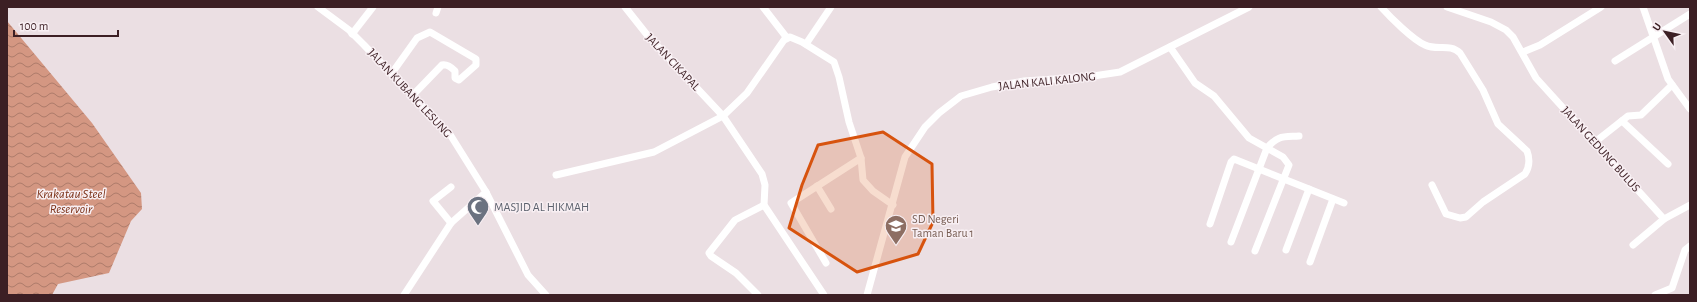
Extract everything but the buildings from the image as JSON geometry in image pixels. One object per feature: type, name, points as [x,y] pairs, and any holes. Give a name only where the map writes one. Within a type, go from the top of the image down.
[{"type":"street","name":"JALAN KUBANG LESUNG","points":[[318,7],[352,34],[392,73],[452,136],[486,192],[528,275],[546,295]]},
{"type":"street","points":[[352,34],[373,7]]},
{"type":"street","name":"JALAN CIKAPAL","points":[[625,7],[648,36],[724,116],[762,174],[765,185],[764,205]]},
{"type":"street","points":[[763,7],[787,38]]},
{"type":"street","points":[[806,44],[831,7]]},
{"type":"street","name":"JALAN KALI KALONG","points":[[867,295],[905,157],[925,127],[938,113],[961,96],[992,87],[1024,82],[1110,75],[1120,72],[1249,7]]},
{"type":"street","points":[[1381,7],[1423,44],[1456,49],[1460,53],[1484,90],[1498,124],[1527,151],[1529,156],[1529,169],[1525,174],[1483,202],[1466,217],[1460,218],[1446,214],[1432,185]]},
{"type":"street","points":[[1447,7],[1497,25],[1513,37],[1523,52],[1540,45],[1601,7]]},
{"type":"street","points":[[1643,7],[1663,69],[1672,85],[1690,109]]},
{"type":"street","points":[[1615,61],[1690,14]]},
{"type":"street","points":[[392,73],[417,38],[430,32],[476,60],[476,65],[460,80],[455,78],[455,71],[453,69],[447,65],[442,65],[413,95]]},
{"type":"street","points":[[556,175],[654,152],[724,116],[747,93],[787,38]]},
{"type":"street","points":[[787,38],[793,38],[806,44],[834,62],[839,77],[849,122],[861,158],[862,174],[867,186],[893,205]]},
{"type":"street","points":[[1170,47],[1195,83],[1214,96],[1249,138],[1288,161],[1289,165],[1284,179],[1255,251]]},
{"type":"street","name":"JALAN GEDUNG BULUS","points":[[1523,52],[1536,78],[1664,219]]},
{"type":"street","points":[[1595,142],[1629,115],[1641,115],[1672,85]]},
{"type":"street","points":[[1622,121],[1668,164]]},
{"type":"street","points":[[1231,242],[1258,168],[1267,148],[1274,139],[1279,137],[1299,136]]},
{"type":"street","points":[[826,264],[791,204],[793,201],[861,158]]},
{"type":"street","points":[[1210,224],[1231,162],[1237,159],[1344,203]]},
{"type":"street","points":[[817,186],[831,209]]},
{"type":"street","points":[[450,224],[433,201],[451,187]]},
{"type":"street","points":[[1286,250],[1309,189]]},
{"type":"street","points":[[404,295],[450,224],[486,192]]},
{"type":"street","points":[[1310,262],[1333,199]]},
{"type":"street","points":[[758,295],[739,276],[709,253],[735,220],[764,205],[824,295]]},
{"type":"street","points":[[1633,245],[1664,219],[1690,205]]},
{"type":"street","points":[[1655,295],[1672,288],[1685,250],[1690,246]]},
{"type":"highlighted area","points":[[883,132],[932,164],[933,222],[918,254],[857,272],[789,228],[802,185],[818,145]]},
{"type":"water","name":"Krakatau Steel Reservoir","points":[[7,21],[92,123],[141,193],[142,209],[131,221],[109,273],[58,284],[52,295],[7,295]]},
{"type":"place","name":"MASJID AL HIKMAH","points":[[478,226]]},
{"type":"place","name":"SD Negeri Taman Baru 1","points":[[896,246]]}]
